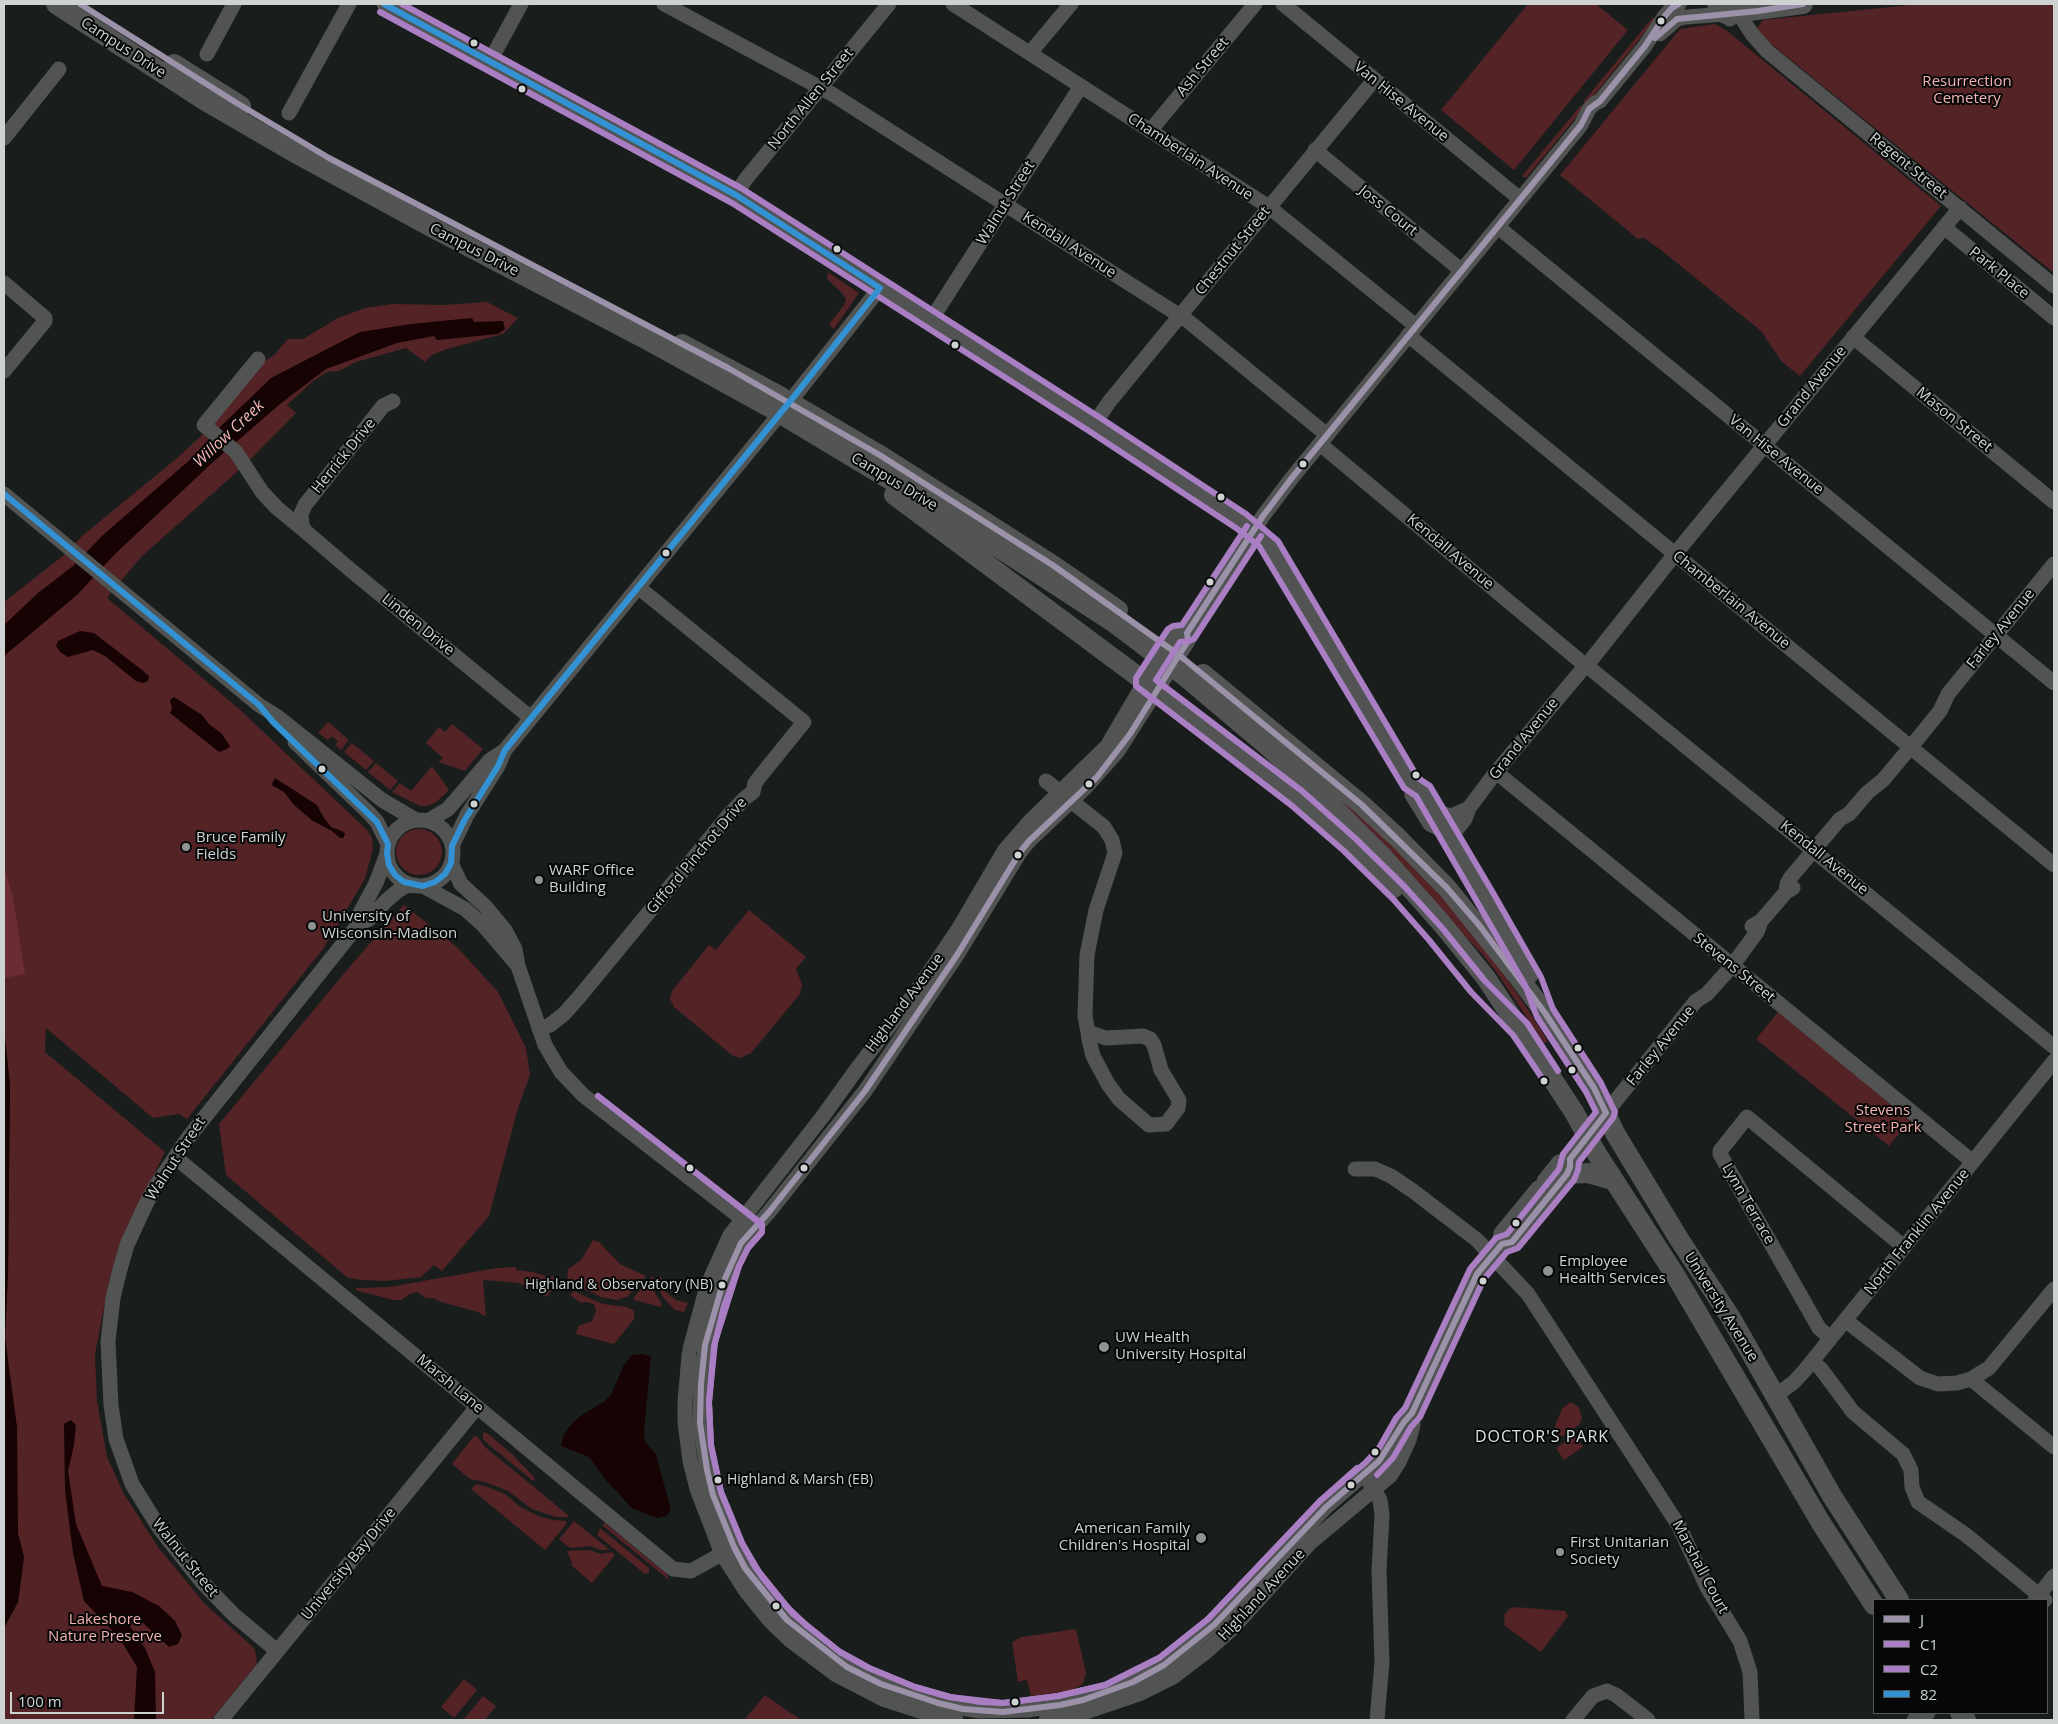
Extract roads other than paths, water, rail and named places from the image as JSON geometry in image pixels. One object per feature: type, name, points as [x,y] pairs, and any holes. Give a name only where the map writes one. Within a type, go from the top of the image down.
[{"type":"main road","name":"Campus Drive","points":[[56,4],[204,100],[297,154],[774,401]]},
{"type":"main road","name":"Campus Drive","points":[[80,4],[218,92],[329,158],[797,414],[878,454],[1046,560],[1362,805],[1397,837],[1463,906],[1545,1013]]},
{"type":"main road","points":[[1728,8],[1802,4]]},
{"type":"main road","name":"Campus Drive","points":[[797,414],[818,436],[1151,641]]},
{"type":"main road","points":[[818,436],[1289,792],[1350,845],[1405,900],[1436,934],[1478,987],[1520,1029]]},
{"type":"main road","name":"Campus Drive","points":[[1190,672],[1381,855],[1475,964],[1574,1112],[1587,1137]]},
{"type":"main road","points":[[1446,832],[1533,981],[1545,1013]]},
{"type":"main road","name":"University Avenue","points":[[1545,1013],[1594,1088],[1615,1134],[1679,1239],[1731,1318],[1774,1397],[1850,1527],[1898,1599]]},
{"type":"main road","name":"University Avenue","points":[[1587,1137],[1698,1312],[1797,1482],[1872,1600]]},
{"type":"main road","points":[[1568,1167],[1613,1180]]},
{"type":"main road","points":[[1698,1312],[1720,1330],[1760,1397],[1767,1400],[1774,1397]]},
{"type":"main road","points":[[1797,1482],[1798,1472],[1804,1471],[1808,1473],[1829,1505],[1850,1527]]},
{"type":"street","points":[[207,54],[234,4]]},
{"type":"street","points":[[290,113],[349,4]]},
{"type":"street","points":[[384,4],[736,195],[1094,424],[1254,531],[1270,545],[1412,784],[1422,790],[1446,832]]},
{"type":"street","points":[[490,61],[521,4]]},
{"type":"street","name":"Kendall Avenue","points":[[664,4],[821,88],[1180,316],[1586,665],[2054,1047]]},
{"type":"street","name":"North Allen Street","points":[[736,195],[745,180],[889,4]]},
{"type":"street","name":"Chamberlain Avenue","points":[[953,4],[1269,207],[1675,554],[2054,865]]},
{"type":"street","points":[[1030,53],[1071,4]]},
{"type":"street","name":"Ash Street","points":[[1150,131],[1255,4]]},
{"type":"street","name":"Van Hise Avenue","points":[[1283,4],[1520,199]]},
{"type":"street","name":"Highland Avenue","points":[[956,1720],[935,1716],[883,1699],[852,1685],[821,1665],[791,1642],[770,1621],[745,1590],[697,1489],[687,1439],[685,1402],[697,1352],[707,1286],[730,1235],[748,1224],[859,1066],[918,989],[959,928],[1004,851],[1025,827],[1066,796],[1107,746],[1150,687],[1176,634],[1187,633],[1285,486],[1412,330],[1462,272],[1580,125],[1595,114],[1600,107],[1600,101],[1645,46],[1664,17],[1679,4]]},
{"type":"street","name":"Highland Avenue","points":[[1645,46],[1677,20],[1728,8]]},
{"type":"street","name":"Regent Street","points":[[1728,8],[1739,28],[2054,286]]},
{"type":"street","points":[[4,138],[59,69]]},
{"type":"street","name":"Chestnut Street","points":[[1094,424],[1109,402],[1374,80]]},
{"type":"street","name":"Walnut Street","points":[[931,320],[1081,86]]},
{"type":"street","name":"Joss Court","points":[[1315,150],[1462,272]]},
{"type":"street","name":"Grand Avenue","points":[[1446,832],[1457,829],[1465,819],[1469,808],[1496,772],[1586,665],[1764,445],[1960,208]]},
{"type":"street","name":"Van Hise Avenue","points":[[1498,227],[2054,683]]},
{"type":"street","name":"Park Place","points":[[1944,227],[2054,318]]},
{"type":"street","points":[[4,283],[43,320],[4,371]]},
{"type":"street","points":[[387,849],[398,828],[406,823],[422,821],[448,809],[490,760],[505,750],[880,288]]},
{"type":"street","name":"Mason Street","points":[[1853,337],[2054,502]]},
{"type":"street","name":"Linden Drive","points":[[258,359],[208,428],[234,449],[248,467],[262,492],[277,508],[302,524],[532,718]]},
{"type":"street","name":"Herrick Drive","points":[[302,524],[305,505],[383,406],[392,401]]},
{"type":"street","points":[[4,494],[259,705],[278,717],[382,800],[422,821],[439,826],[447,835],[452,846]]},
{"type":"street","name":"Farley Avenue","points":[[1606,1113],[1696,1001],[1701,989],[1728,962],[1751,927],[1761,921],[1786,892],[1787,884],[1792,877],[1818,853],[1840,819],[1850,814],[1867,793],[1876,774],[1907,744],[1933,706],[1948,694],[2054,564]]},
{"type":"street","name":"Gifford Pinchot Drive","points":[[538,1029],[550,1025],[564,1014],[728,816],[753,792],[755,783],[804,722],[638,587]]},
{"type":"street","points":[[259,705],[273,722],[377,822],[387,849],[389,865],[395,874],[404,882],[419,885],[447,898],[472,915],[494,937],[518,966]]},
{"type":"street","points":[[419,885],[435,882],[445,874],[451,863],[452,846],[467,815],[498,766],[505,750]]},
{"type":"street","name":"Stevens Street","points":[[1496,772],[1974,1162]]},
{"type":"street","points":[[1046,781],[1104,827],[1112,840],[1115,853],[1096,910],[1088,946],[1084,996],[1088,1032],[1093,1056],[1108,1084],[1119,1099],[1149,1125],[1166,1124],[1178,1108],[1179,1100],[1161,1070],[1154,1045],[1150,1039],[1143,1036],[1106,1038],[1088,1032]]},
{"type":"street","points":[[1412,784],[1412,795],[1427,821],[1437,829],[1446,832]]},
{"type":"street","points":[[1432,808],[1440,814],[1451,816],[1469,808]]},
{"type":"street","name":"Walnut Street","points":[[358,925],[360,913],[376,883],[387,849]]},
{"type":"street","points":[[451,863],[461,884],[485,906],[505,930],[515,949],[518,966],[538,1029],[553,1061],[571,1083],[748,1224]]},
{"type":"street","name":"Walnut Street","points":[[277,1651],[218,1599],[189,1566],[160,1529],[132,1484],[121,1455],[113,1423],[108,1383],[108,1341],[118,1272],[127,1245],[155,1187],[206,1114],[358,925],[369,920],[399,890],[406,886],[419,885]]},
{"type":"street","name":"North Franklin Avenue","points":[[1774,1397],[1794,1382],[1812,1361],[2054,1061]]},
{"type":"street","points":[[1377,1720],[1382,1662],[1379,1570],[1382,1510],[1379,1486],[1367,1472],[1386,1453],[1404,1422],[1412,1413],[1477,1274],[1497,1250],[1512,1242],[1546,1189],[1568,1167],[1587,1137],[1606,1113]]},
{"type":"street","name":"Lynn Terrace","points":[[1830,1338],[1819,1328],[1720,1154],[1720,1151],[1746,1117],[1904,1246]]},
{"type":"street","name":"Marsh Lane","points":[[175,1157],[673,1568],[691,1571],[728,1551]]},
{"type":"street","name":"Marshall Court","points":[[1355,1169],[1375,1170],[1391,1176],[1413,1190],[1477,1240],[1497,1250],[1528,1294],[1679,1526],[1707,1587],[1744,1650],[1750,1672],[1752,1720]]},
{"type":"street","points":[[1845,1320],[1911,1373],[1938,1384],[1947,1384],[1971,1379],[1989,1368],[2054,1288]]},
{"type":"street","points":[[1812,1361],[1821,1369],[1853,1412],[1903,1454],[1911,1470],[1912,1487],[1918,1502],[1966,1535],[2041,1599],[2054,1576]]},
{"type":"street","points":[[1971,1379],[2054,1446]]},
{"type":"street","name":"University Bay Drive","points":[[221,1720],[478,1407]]},
{"type":"street","points":[[1379,1486],[1404,1453],[1413,1425],[1412,1413]]},
{"type":"street","name":"Highland Avenue","points":[[728,1551],[787,1620],[835,1659],[865,1676],[912,1695],[948,1706],[980,1711],[1028,1710],[1060,1705],[1108,1693],[1134,1682],[1164,1665],[1214,1625],[1326,1507],[1367,1472]]},
{"type":"street","name":"Highland Avenue","points":[[1046,1720],[1086,1712],[1139,1694],[1173,1677],[1232,1629],[1310,1543],[1379,1486]]},
{"type":"street","points":[[1573,1720],[1593,1696],[1607,1692],[1616,1695],[1648,1720]]},
{"type":"street","points":[[1914,1720],[1926,1714]]},
{"type":"water","name":"Willow Creek","points":[[472,318],[474,322],[503,321],[505,329],[498,334],[437,340],[434,336],[397,343],[326,369],[280,404],[212,463],[115,554],[77,595],[4,656],[4,625],[38,593],[73,566],[103,535],[192,458],[217,430],[271,378],[360,332],[411,324]]},
{"type":"water","points":[[80,631],[94,633],[149,676],[148,681],[143,683],[136,681],[105,656],[93,650],[68,657],[60,652],[56,646],[58,641]]},
{"type":"water","points":[[174,697],[202,715],[209,724],[222,734],[230,746],[219,752],[170,713],[172,708],[170,700]]},
{"type":"water","points":[[275,778],[317,805],[331,827],[344,832],[343,838],[313,821],[294,805],[284,792],[273,786]]},
{"type":"water","points":[[4,1030],[10,1085],[8,1274],[5,1338],[17,1427],[18,1534],[24,1557],[18,1602],[4,1628]]},
{"type":"water","points":[[642,1354],[651,1356],[644,1431],[645,1441],[656,1455],[671,1510],[666,1516],[657,1518],[632,1508],[605,1479],[589,1457],[561,1446],[563,1436],[570,1426],[579,1417],[605,1401],[612,1393],[624,1365],[632,1355]]},
{"type":"water","points":[[71,1420],[76,1425],[68,1471],[76,1524],[102,1586],[132,1592],[159,1606],[175,1621],[182,1635],[178,1644],[169,1647],[143,1623],[128,1616],[129,1625],[145,1648],[155,1672],[156,1720],[134,1720],[137,1667],[120,1639],[84,1601],[73,1553],[65,1490],[64,1424]]},
{"type":"place","name":"Bruce Family Fields","points":[[186,847]]},
{"type":"place","name":"WARF Office Building","points":[[539,880]]},
{"type":"place","name":"University of Wisconsin-Madison","points":[[312,926]]},
{"type":"place","name":"Employee Health Services","points":[[1548,1271]]},
{"type":"place","name":"Highland & Observatory (NB)","points":[[722,1285]]},
{"type":"place","name":"UW Health University Hospital","points":[[1104,1347]]},
{"type":"place","name":"Highland & Marsh (EB)","points":[[718,1480]]},
{"type":"place","name":"American Family Children's Hospital","points":[[1201,1538]]},
{"type":"place","name":"First Unitarian Society","points":[[1560,1552]]},
{"type":"district","name":"DOCTOR'S PARK","points":[[1542,1437]]},
{"type":"park label","name":"Resurrection Cemetery","points":[[1967,90]]},
{"type":"park label","name":"Stevens Street Park","points":[[1883,1120]]},
{"type":"park label","name":"Lakeshore Nature Preserve","points":[[105,1628]]}]
